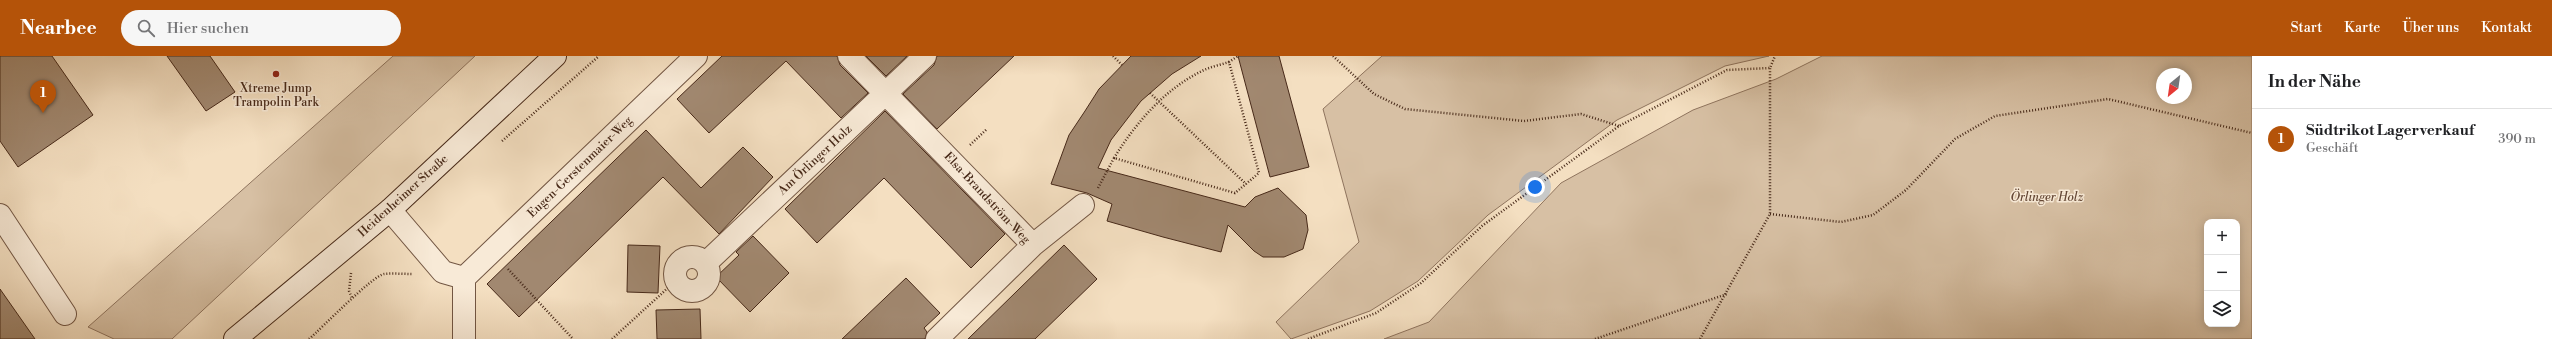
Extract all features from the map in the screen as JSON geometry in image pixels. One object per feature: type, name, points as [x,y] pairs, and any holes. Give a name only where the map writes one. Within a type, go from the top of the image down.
[{"type":"street","name":"Heidenheimer Straße","points":[[235,336],[390,210],[555,56]]},
{"type":"street","name":"Eugen-Gerstenmaier-Weg","points":[[464,278],[696,56]]},
{"type":"street","name":"Elsa-Brandström-Weg","points":[[849,56],[1033,245],[937,339]]},
{"type":"street","name":"Am Örlinger Holz","points":[[679,286],[674,274],[676,266],[682,259],[694,256],[706,263],[925,56]]},
{"type":"street","points":[[1033,245],[1083,205]]},
{"type":"street","points":[[390,210],[443,272],[464,278],[464,339]]},
{"type":"street","points":[[0,215],[65,314]]},
{"type":"path","points":[[1113,56],[1122,65]]},
{"type":"path","points":[[1083,205],[1097,191],[1114,158],[1131,132],[1159,102],[1181,84],[1200,72],[1229,62],[1238,56]]},
{"type":"path","points":[[1333,56],[1374,94],[1405,109],[1524,122],[1581,114],[1619,126]]},
{"type":"path","points":[[1700,339],[1727,294],[1770,214],[1770,68],[1774,56]]},
{"type":"path","points":[[1114,158],[1235,193],[1246,184],[1259,173],[1229,62]]},
{"type":"path","points":[[1308,339],[1376,313],[1421,283],[1482,226],[1619,126],[1727,70],[1770,68]]},
{"type":"path","points":[[1150,93],[1246,184]]},
{"type":"path","points":[[1770,214],[1841,222],[1873,215],[1906,190],[1955,139],[1995,116],[2108,99],[2252,133]]},
{"type":"path","points":[[503,264],[573,339]]},
{"type":"path","points":[[309,339],[338,314],[352,298],[382,274],[416,274],[435,278],[443,272]]},
{"type":"path","points":[[612,339],[670,286],[679,286]]},
{"type":"path","points":[[1595,339],[1727,294]]},
{"type":"green space","points":[[393,56],[475,56],[172,339],[114,339],[88,327]]},
{"type":"green space","points":[[1382,56],[1769,56],[1725,66],[1617,120],[1488,215],[1418,281],[1370,311],[1291,339],[1276,322],[1359,242],[1323,109]]},
{"type":"green space","name":"Örlinger Holz","points":[[1822,56],[2252,56],[2252,339],[1384,339],[1429,322],[1561,183],[1693,110],[1776,79]]},
{"type":"building","points":[[0,56],[52,56],[93,115],[18,167],[0,141]]},
{"type":"building","points":[[167,56],[210,56],[235,92],[206,111]]},
{"type":"building","points":[[722,56],[837,56],[840,65],[868,93],[841,118],[786,61],[709,133],[677,99]]},
{"type":"building","points":[[866,56],[907,56],[886,76]]},
{"type":"building","points":[[937,56],[1014,56],[937,129],[903,94],[934,65]]},
{"type":"building","points":[[1131,56],[1201,56],[1172,74],[1141,101],[1111,140],[1098,168],[1245,207],[1255,197],[1278,188],[1306,215],[1308,230],[1303,249],[1284,257],[1263,257],[1254,251],[1228,225],[1221,252],[1107,221],[1112,204],[1087,193],[1051,184],[1069,135],[1099,89]]},
{"type":"building","points":[[1238,56],[1279,56],[1309,167],[1270,177]]},
{"type":"building","points":[[885,111],[1005,234],[971,268],[884,178],[817,243],[785,209]]},
{"type":"building","points":[[646,130],[701,188],[743,147],[773,177],[719,234],[663,177],[519,317],[487,284]]},
{"type":"building","points":[[753,236],[789,273],[750,312],[716,277],[739,255],[736,252]]},
{"type":"building","points":[[628,245],[660,246],[658,293],[627,292]]},
{"type":"building","points":[[1064,245],[1097,279],[1035,339],[968,339]]},
{"type":"building","points":[[906,278],[940,313],[924,328],[927,332],[925,339],[842,339]]},
{"type":"building","points":[[0,289],[35,339],[0,339]]},
{"type":"building","points":[[700,309],[701,339],[657,339],[656,310]]},
{"type":"place","name":"Xtreme Jump Trampolin Park","points":[[276,74]]},
{"type":"place","name":"Südtrikot Lagerverkauf","points":[[43,113]]}]
